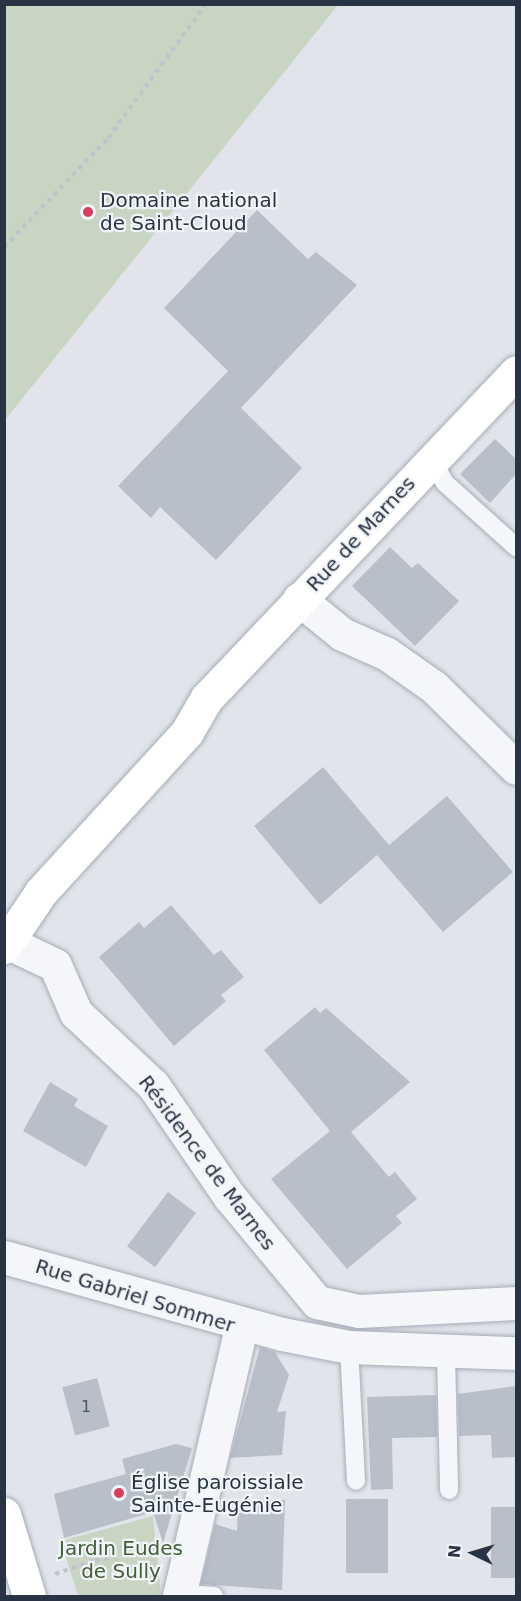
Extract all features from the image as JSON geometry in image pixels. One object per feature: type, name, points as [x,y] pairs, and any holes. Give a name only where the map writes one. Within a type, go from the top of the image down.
[{"type":"main road","name":"Rue de Marnes","points":[[69,843],[172,722],[207,698],[516,372]]},
{"type":"main road","points":[[4,909],[69,843]]},
{"type":"main road","points":[[6,944],[69,843]]},
{"type":"main road","points":[[4,1514],[26,1581]]},
{"type":"street","points":[[299,599],[342,634],[387,654],[434,687],[516,768]]},
{"type":"street","name":"Résidence de Marnes","points":[[6,944],[55,965],[76,1013],[153,1085],[229,1196],[317,1302],[359,1311],[516,1304]]},
{"type":"street","name":"Rue Gabriel Sommer","points":[[4,1257],[242,1324],[179,1595]]},
{"type":"street","points":[[242,1324],[349,1347],[446,1354],[516,1353]]},
{"type":"lane","points":[[432,459],[445,483],[516,547]]},
{"type":"lane","points":[[349,1347],[356,1481]]},
{"type":"lane","points":[[446,1354],[449,1490]]},
{"type":"lane","points":[[179,1595],[214,1596]]},
{"type":"path","points":[[4,248],[108,138],[206,4]]},
{"type":"path","points":[[26,1581],[154,1549],[188,1557]]},
{"type":"green space","name":"Domaine national de Saint-Cloud","points":[[4,5],[338,5],[5,420]]},
{"type":"green space","name":"Jardin Eudes de Sully","points":[[153,1516],[161,1596],[78,1596],[61,1541]]},
{"type":"building","points":[[257,210],[308,259],[316,252],[357,285],[241,408],[302,468],[216,560],[160,507],[151,518],[118,486],[228,371],[164,308]]},
{"type":"building","points":[[495,439],[516,459],[516,474],[490,503],[460,474]]},
{"type":"building","points":[[390,547],[412,568],[418,563],[459,601],[415,646],[352,586]]},
{"type":"building","points":[[323,767],[389,845],[447,796],[513,872],[443,932],[377,855],[320,905],[254,826]]},
{"type":"building","points":[[171,905],[214,955],[221,950],[244,977],[221,995],[226,1001],[174,1046],[99,957],[139,922],[144,928]]},
{"type":"building","points":[[315,1007],[320,1013],[326,1008],[410,1082],[351,1132],[389,1177],[395,1172],[417,1199],[396,1216],[402,1223],[347,1269],[271,1179],[330,1131],[264,1050]]},
{"type":"building","points":[[50,1082],[78,1099],[74,1106],[108,1126],[86,1167],[23,1131]]},
{"type":"building","points":[[168,1192],[196,1213],[155,1267],[127,1246]]},
{"type":"building","points":[[260,1347],[275,1352],[289,1375],[277,1412],[286,1411],[282,1455],[230,1458]]},
{"type":"building","points":[[97,1378],[110,1426],[75,1436],[62,1387]]},
{"type":"building","points":[[516,1386],[516,1457],[492,1458],[491,1435],[459,1436],[458,1394]]},
{"type":"building","points":[[436,1395],[437,1437],[392,1438],[393,1489],[371,1490],[367,1397]]},
{"type":"building","name":"Église paroissiale Sainte-Eugénie","points":[[176,1444],[192,1448],[163,1543],[153,1512],[64,1538],[54,1494],[126,1474],[122,1459]]},
{"type":"building","points":[[346,1499],[388,1499],[388,1573],[346,1573]]},
{"type":"building","points":[[285,1500],[282,1590],[201,1584],[215,1524],[237,1531],[238,1501]]},
{"type":"building","points":[[491,1507],[516,1507],[516,1578],[491,1578]]},
{"type":"place","name":"Domaine national de Saint-Cloud","points":[[88,212]]},
{"type":"place","name":"Église paroissiale Sainte-Eugénie","points":[[119,1493]]}]
